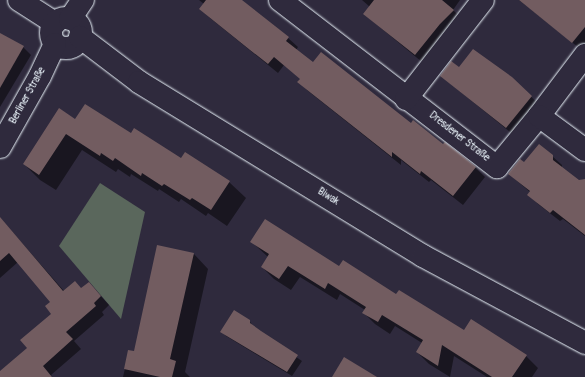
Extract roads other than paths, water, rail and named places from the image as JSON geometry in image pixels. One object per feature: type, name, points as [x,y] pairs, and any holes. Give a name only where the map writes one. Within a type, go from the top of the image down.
[{"type":"street","points":[[18,0],[60,28]]},
{"type":"street","name":"Berliner Straße","points":[[0,147],[40,76],[60,28],[83,0]]},
{"type":"street","name":"Dresdener Straße","points":[[280,0],[406,99],[420,107],[497,166],[539,116],[585,54]]},
{"type":"street","points":[[406,99],[483,0]]},
{"type":"street","name":"Biwak","points":[[60,28],[64,48],[70,47],[78,42],[80,37],[138,82],[423,256],[585,343]]},
{"type":"street","points":[[539,116],[585,150]]}]
